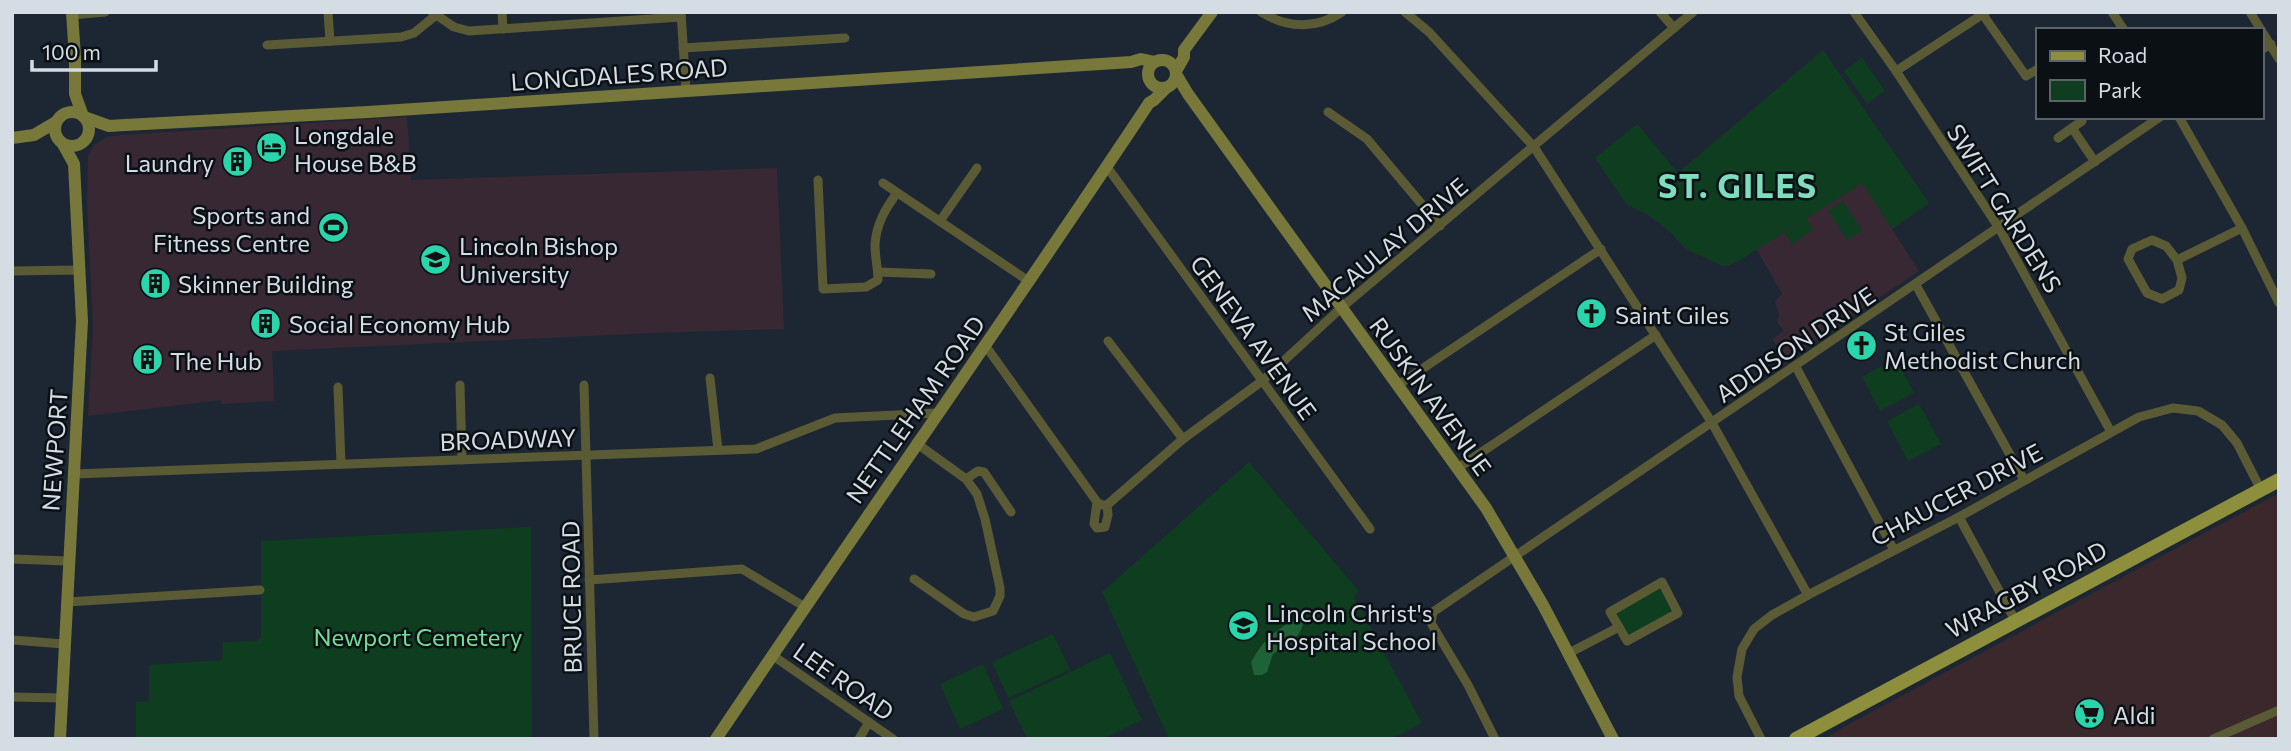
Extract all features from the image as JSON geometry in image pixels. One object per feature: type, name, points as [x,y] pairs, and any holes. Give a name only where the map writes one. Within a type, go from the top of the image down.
[{"type":"main road","points":[[1167,87],[1174,82],[1184,50],[1212,12]]},
{"type":"main road","points":[[34,135],[71,147],[85,140],[89,127],[75,94],[72,13]]},
{"type":"main road","points":[[1149,103],[1149,69],[1177,51],[1184,50]]},
{"type":"main road","name":"LONGDALES ROAD","points":[[84,117],[108,126],[368,112],[1132,62],[1141,59],[1159,61]]},
{"type":"main road","points":[[1159,61],[1173,64],[1176,73]]},
{"type":"main road","points":[[1132,62],[1157,87],[1167,87],[1188,94]]},
{"type":"main road","name":"RUSKIN AVENUE","points":[[1176,73],[1188,94],[1486,509],[1569,653],[1613,739]]},
{"type":"main road","name":"NETTLEHAM ROAD","points":[[716,739],[916,443],[1030,282],[1149,103],[1167,87]]},
{"type":"main road","points":[[60,142],[54,131],[75,94]]},
{"type":"main road","points":[[12,138],[34,135],[60,118],[75,112],[84,117]]},
{"type":"main road","name":"LONGDALES ROAD","points":[[85,140],[108,126]]},
{"type":"main road","name":"NEWPORT","points":[[60,739],[82,321],[74,164],[85,140]]},
{"type":"main road","name":"NEWPORT","points":[[60,142],[74,164]]},
{"type":"main road","name":"WRAGBY ROAD","points":[[1796,739],[2279,480]]},
{"type":"street","points":[[72,13],[104,12]]},
{"type":"street","points":[[328,12],[330,41]]},
{"type":"street","points":[[502,12],[503,29]]},
{"type":"street","points":[[1261,12],[1284,23],[1307,25],[1331,19],[1342,12]]},
{"type":"street","points":[[1405,12],[1429,32],[1534,147],[1712,423],[1808,595]]},
{"type":"street","points":[[1660,12],[1674,28]]},
{"type":"street","name":"MACAULAY DRIVE","points":[[1097,502],[1094,524],[1097,528],[1105,527],[1107,505],[1183,439],[1262,381],[1341,308],[1693,12]]},
{"type":"street","name":"SWIFT GARDENS","points":[[1854,12],[2000,228],[2111,432]]},
{"type":"street","points":[[2112,12],[2123,28]]},
{"type":"street","points":[[2250,12],[2260,28]]},
{"type":"street","points":[[1896,71],[1983,13],[2026,76]]},
{"type":"street","points":[[267,45],[401,37],[414,33],[434,14],[454,27],[466,30],[503,29],[605,17],[681,14],[686,90]]},
{"type":"street","points":[[2263,32],[2279,59]]},
{"type":"street","points":[[683,48],[845,38]]},
{"type":"street","points":[[2263,49],[2271,44]]},
{"type":"street","points":[[2016,84],[2036,70]]},
{"type":"street","points":[[1328,112],[1367,139],[1440,226]]},
{"type":"street","name":"ADDISON DRIVE","points":[[1495,739],[1468,685],[1431,623],[1433,612],[2157,119]]},
{"type":"street","points":[[2180,119],[2242,228],[2279,303]]},
{"type":"street","points":[[2059,138],[2082,121]]},
{"type":"street","points":[[2072,128],[2095,162]]},
{"type":"street","name":"GENEVA AVENUE","points":[[1107,167],[1370,529]]},
{"type":"street","points":[[940,221],[976,168]]},
{"type":"street","points":[[818,180],[823,289],[866,287],[878,280],[875,247],[877,228],[886,207],[897,192]]},
{"type":"street","points":[[883,183],[1030,282]]},
{"type":"street","points":[[2177,260],[2242,228]]},
{"type":"street","points":[[2152,240],[2166,246],[2177,260],[2182,278],[2179,290],[2162,299],[2147,293],[2128,259],[2132,249],[2152,240]]},
{"type":"street","points":[[1398,385],[1601,249]]},
{"type":"street","points":[[12,271],[80,270]]},
{"type":"street","points":[[878,272],[931,274]]},
{"type":"street","points":[[1916,285],[2024,480]]},
{"type":"street","points":[[1458,468],[1656,335]]},
{"type":"street","points":[[1108,341],[1183,439]]},
{"type":"street","points":[[985,345],[1097,502],[1107,505]]},
{"type":"street","points":[[1796,367],[1894,550]]},
{"type":"street","points":[[710,378],[718,450]]},
{"type":"street","points":[[460,385],[462,460]]},
{"type":"street","name":"BRUCE ROAD","points":[[584,385],[594,739]]},
{"type":"street","points":[[338,387],[341,464]]},
{"type":"street","name":"CHAUCER DRIVE","points":[[1761,739],[1740,696],[1737,677],[1742,649],[1754,629],[1808,595],[1959,517],[2139,417],[2173,408],[2198,411],[2222,425],[2237,443],[2261,490]]},
{"type":"street","name":"BROADWAY","points":[[74,474],[757,449],[835,418],[937,413]]},
{"type":"street","points":[[916,443],[966,479],[977,494],[1000,588],[998,604],[992,611],[974,617],[964,614],[922,580]]},
{"type":"street","points":[[966,479],[978,471],[984,472],[1011,512]]},
{"type":"street","points":[[1959,517],[2015,620]]},
{"type":"street","points":[[12,559],[68,561]]},
{"type":"street","points":[[589,580],[742,569],[805,607]]},
{"type":"street","points":[[1661,582],[1678,614],[1626,641],[1619,627],[1610,612],[1661,582]]},
{"type":"street","points":[[67,602],[260,590]]},
{"type":"street","points":[[1569,653],[1619,627]]},
{"type":"street","points":[[12,640],[64,644]]},
{"type":"street","name":"LEE ROAD","points":[[772,654],[893,739]]},
{"type":"street","points":[[12,697],[62,698]]},
{"type":"street","points":[[2213,739],[2279,709]]},
{"type":"street","points":[[859,739],[869,722]]},
{"type":"shaded area","points":[[1823,50],[1929,203],[1892,229],[1919,271],[1786,360],[1772,339],[1784,331],[1777,322],[1779,315],[1775,301],[1782,294],[1757,250],[1723,266],[1686,249],[1668,230],[1647,214],[1627,205],[1678,173]]},
{"type":"shaded area","name":"Lincoln Bishop University","points":[[407,117],[411,180],[777,168],[784,329],[272,351],[274,401],[222,404],[221,400],[88,416],[93,326],[87,204],[88,156],[94,145],[107,137],[120,135]]},
{"type":"shaded area","points":[[2279,493],[2279,739],[1824,739],[1853,722]]},
{"type":"green space","points":[[1823,50],[1929,203],[1892,229],[1862,183],[1806,219],[1813,230],[1792,244],[1785,233],[1800,222],[1737,262],[1723,266],[1686,249],[1668,230],[1647,214],[1627,205],[1595,158],[1637,124],[1678,173]]},
{"type":"green space","points":[[1862,58],[1885,91],[1867,104],[1844,71]]},
{"type":"green space","points":[[1843,201],[1862,231],[1847,240],[1828,211]]},
{"type":"green space","points":[[1896,358],[1914,393],[1880,411],[1862,377]]},
{"type":"green space","points":[[1919,404],[1941,444],[1908,461],[1887,421]]},
{"type":"green space","name":"Lincoln Christ's Hospital School","points":[[1249,462],[1359,591],[1354,597],[1422,723],[1392,739],[1169,739],[1102,592]]},
{"type":"green space","name":"Newport Cemetery","points":[[531,527],[532,739],[136,739],[136,702],[149,701],[149,665],[222,660],[223,642],[257,641],[261,637],[261,541]]},
{"type":"green space","points":[[1662,582],[1678,613],[1627,641],[1610,612]]},
{"type":"green space","points":[[1303,616],[1299,634],[1273,654],[1267,672],[1254,675],[1251,662],[1263,644],[1280,629]]},
{"type":"green space","points":[[1053,634],[1070,670],[1008,698],[992,662]]},
{"type":"green space","points":[[1110,653],[1142,720],[1103,739],[1027,739],[1009,701]]},
{"type":"green space","points":[[983,664],[1003,709],[960,729],[940,684]]},
{"type":"place","name":"Longdale House B&B","points":[[271,148]]},
{"type":"place","name":"Laundry","points":[[237,162]]},
{"type":"place","name":"Sports and Fitness Centre","points":[[333,228]]},
{"type":"place","name":"Lincoln Bishop University","points":[[436,259]]},
{"type":"place","name":"Skinner Building","points":[[155,283]]},
{"type":"place","name":"Saint Giles","points":[[1592,314]]},
{"type":"place","name":"Social Economy Hub","points":[[266,323]]},
{"type":"place","name":"St Giles Methodist Church","points":[[1861,345]]},
{"type":"place","name":"The Hub","points":[[147,360]]},
{"type":"place","name":"Lincoln Christ's Hospital School","points":[[1243,626]]},
{"type":"place","name":"Aldi","points":[[2090,714]]},
{"type":"district","name":"ST. GILES","points":[[1738,185]]}]
